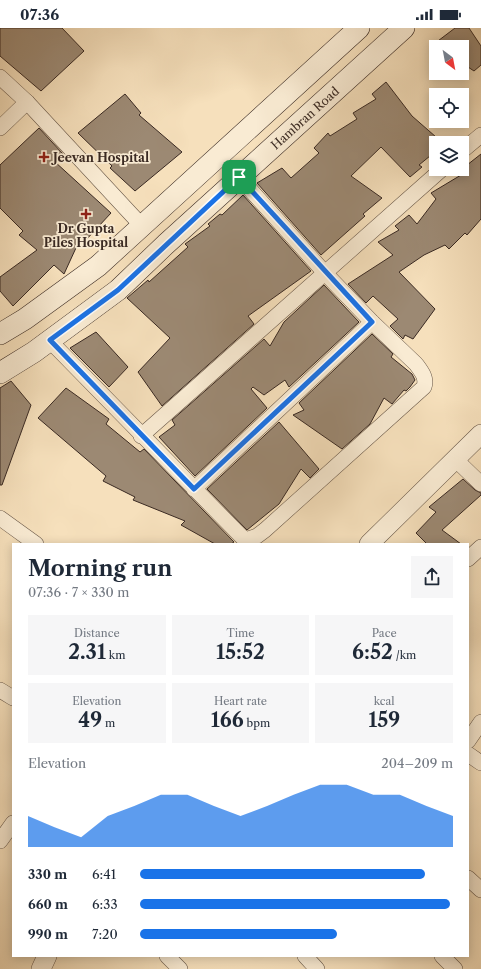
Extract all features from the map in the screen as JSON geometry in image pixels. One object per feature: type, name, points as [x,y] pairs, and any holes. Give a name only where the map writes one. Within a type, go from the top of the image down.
[{"type":"main road","points":[[0,334],[25,319],[98,266],[359,28]]},
{"type":"main road","name":"Hambran Road","points":[[0,373],[50,340],[118,290],[239,177],[404,28]]},
{"type":"street","points":[[0,77],[27,102],[142,226]]},
{"type":"street","points":[[0,128],[27,102]]},
{"type":"street","points":[[469,146],[481,135]]},
{"type":"street","points":[[141,436],[434,176]]},
{"type":"street","points":[[50,340],[141,436],[245,540],[251,539],[265,530],[424,387],[426,382],[416,364],[372,322],[325,273],[239,177]]},
{"type":"street","points":[[194,489],[372,322]]},
{"type":"street","points":[[370,543],[481,434]]},
{"type":"street","points":[[456,460],[481,484]]},
{"type":"street","points":[[0,518],[35,543]]},
{"type":"street","points":[[469,558],[481,547]]},
{"type":"street","points":[[469,740],[481,722]]},
{"type":"street","points":[[469,755],[481,763]]},
{"type":"street","points":[[0,841],[12,824]]},
{"type":"street","points":[[469,879],[481,890]]},
{"type":"street","points":[[168,957],[180,969]]},
{"type":"street","points":[[443,957],[455,969]]},
{"type":"building","points":[[0,28],[62,28],[84,51],[41,91],[0,56]]},
{"type":"building","points":[[455,28],[469,28],[481,46],[481,65],[474,71],[469,68],[469,40],[439,40]]},
{"type":"building","points":[[386,82],[412,116],[435,136],[429,136],[429,157],[419,165],[422,167],[410,177],[381,147],[351,176],[382,198],[363,214],[365,216],[321,255],[257,183],[282,168],[291,178],[319,153],[314,148],[328,133],[330,136],[357,119],[353,113],[376,99],[372,94]]},
{"type":"building","points":[[125,94],[141,113],[139,115],[182,152],[135,191],[110,168],[112,166],[78,133]]},
{"type":"building","points":[[39,128],[63,154],[54,161],[111,213],[85,241],[81,237],[64,274],[54,265],[13,306],[0,291],[0,277],[37,250],[19,235],[23,231],[0,208],[0,165]]},
{"type":"building","points":[[481,154],[481,219],[467,235],[465,233],[449,249],[445,245],[424,255],[399,272],[435,309],[413,339],[405,335],[403,339],[390,326],[398,319],[373,296],[366,303],[348,284],[393,255],[378,242],[399,230],[395,226],[409,215],[417,224],[436,199],[431,193],[459,176],[469,176],[469,163]]},
{"type":"building","points":[[243,195],[311,271],[248,316],[254,324],[162,406],[138,372],[170,338],[127,298],[148,280],[149,282],[188,247],[185,244],[210,226],[208,224],[220,214],[222,215]]},
{"type":"building","points":[[324,285],[359,322],[289,387],[285,380],[264,395],[253,387],[251,389],[267,408],[195,476],[159,437],[175,425],[172,420],[264,339],[270,346],[284,322]]},
{"type":"building","points":[[96,332],[128,367],[109,387],[70,348]]},
{"type":"building","points":[[372,334],[393,354],[391,357],[412,374],[415,380],[410,387],[406,391],[404,390],[392,404],[384,398],[370,424],[342,449],[293,415],[304,410],[299,403]]},
{"type":"building","points":[[11,381],[31,405],[2,485],[0,485],[0,388]]},
{"type":"building","points":[[66,388],[109,419],[106,424],[140,452],[144,449],[234,542],[213,543],[181,525],[185,521],[133,500],[135,497],[103,481],[106,476],[38,418]]},
{"type":"building","points":[[279,422],[319,469],[310,478],[301,469],[279,504],[247,530],[207,489]]},
{"type":"building","points":[[463,479],[475,490],[481,493],[481,495],[442,530],[460,543],[426,543],[416,533],[436,512],[429,507]]},
{"type":"place","name":"Jeevan Hospital","points":[[44,157]]},
{"type":"place","name":"Dr Gupta Piles Hospital","points":[[86,214]]},
{"type":"route","points":[[239,177],[325,273],[372,322],[194,489],[141,436],[50,340],[118,290],[239,177]]}]
